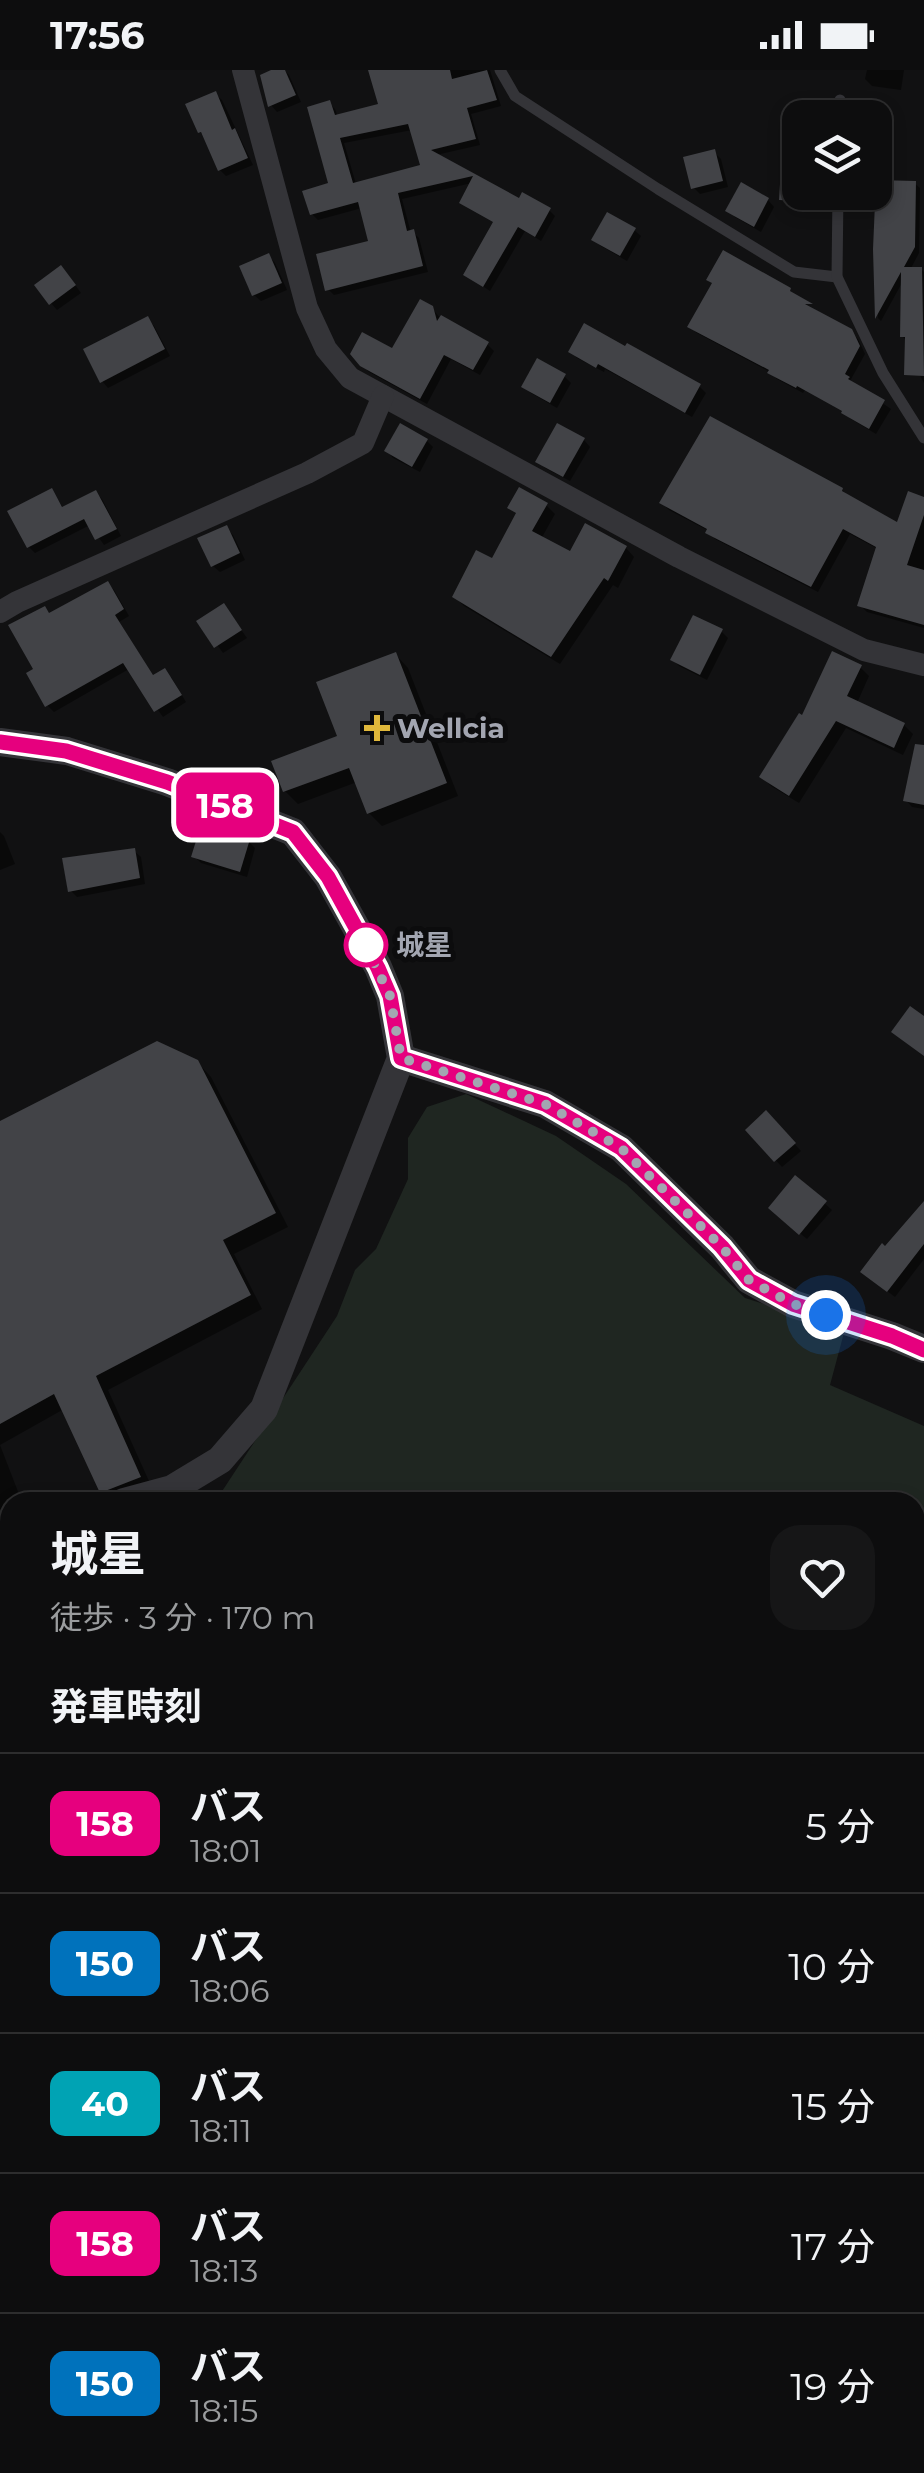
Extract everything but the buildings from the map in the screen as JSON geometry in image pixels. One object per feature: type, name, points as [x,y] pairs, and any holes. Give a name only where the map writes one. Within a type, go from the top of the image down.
[{"type":"street","points":[[242,70],[307,308],[326,349],[350,378],[678,557],[864,650],[924,665]]},
{"type":"street","points":[[0,612],[307,473],[363,443],[382,396]]},
{"type":"street","points":[[0,742],[66,751],[167,782],[293,832],[328,877],[390,996],[401,1058],[264,1409],[220,1460],[161,1492]]},
{"type":"street","points":[[401,1058],[545,1104],[621,1148],[722,1247],[749,1280],[793,1304],[924,1350]]},
{"type":"lane","points":[[500,70],[514,96],[658,189],[794,272],[837,277]]},
{"type":"lane","points":[[838,210],[837,277],[883,373],[924,438]]},
{"type":"shaded area","points":[[466,1094],[556,1136],[626,1184],[745,1298],[845,1329],[830,1385],[924,1426],[924,1492],[222,1492],[337,1316],[355,1270],[376,1249],[408,1179],[408,1138],[427,1107]]},
{"type":"bus line","name":"158","points":[[0,742],[66,751],[167,782],[293,832],[328,877],[378,968],[390,996],[401,1058],[545,1104],[621,1148],[722,1247],[749,1280],[793,1304],[924,1350]]},
{"type":"place","name":"Wellcia","points":[[377,728]]},
{"type":"place","name":"城星","points":[[366,945]]},
{"type":"route","points":[[366,945],[362,938],[390,996],[401,1058],[545,1104],[621,1148],[722,1247],[749,1280],[793,1304],[826,1315]]}]
